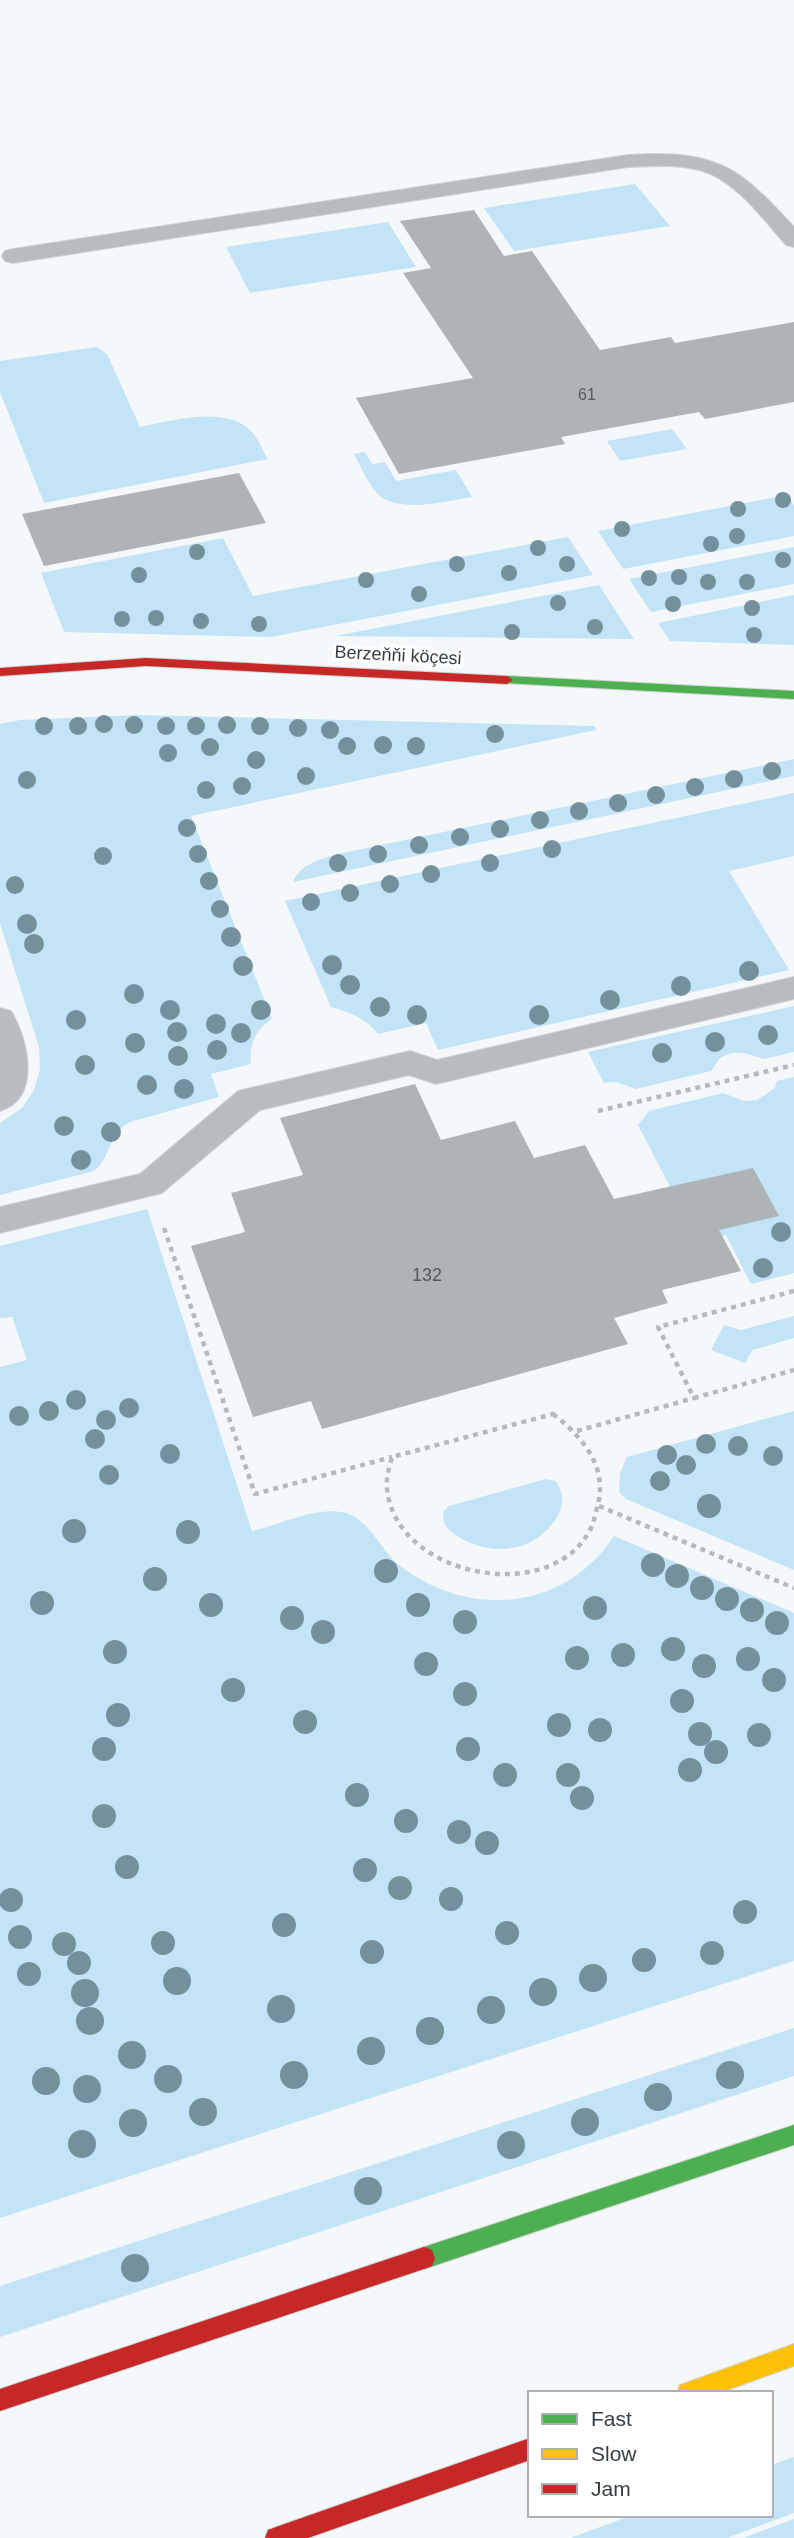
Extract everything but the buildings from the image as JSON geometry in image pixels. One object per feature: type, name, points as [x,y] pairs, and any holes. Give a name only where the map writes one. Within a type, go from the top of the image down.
[{"type":"street","name":"Berzeňňi köçesi","points":[[0,672],[146,662],[794,695]]},
{"type":"street","points":[[0,2400],[794,2135]]},
{"type":"street","points":[[694,2391],[794,2355]]},
{"type":"street","points":[[276,2538],[528,2450]]},
{"type":"lane","points":[[13,256],[628,161],[668,160],[709,166],[738,183],[794,240]]},
{"type":"lane","points":[[0,1220],[149,1184],[250,1100],[410,1063],[436,1072],[794,988]]},
{"type":"lane","points":[[0,1019],[12,1059],[12,1075],[6,1093],[0,1099]]},
{"type":"path","points":[[598,1111],[794,1065]]},
{"type":"path","points":[[149,1184],[255,1494],[392,1457],[553,1414],[577,1432],[594,1455],[601,1483],[599,1506],[585,1538],[563,1558],[532,1571],[498,1577],[465,1572],[433,1559],[409,1538],[393,1512],[387,1485],[392,1457]]},
{"type":"path","points":[[694,1398],[659,1327],[794,1291]]},
{"type":"path","points":[[577,1432],[794,1370]]},
{"type":"path","points":[[599,1506],[794,1588]]},
{"type":"shaded area","points":[[635,184],[670,226],[514,251],[484,208]]},
{"type":"shaded area","points":[[388,222],[416,267],[250,293],[226,247]]},
{"type":"shaded area","points":[[97,347],[107,354],[140,427],[197,417],[227,419],[240,423],[251,431],[268,459],[44,503],[0,392],[0,361]]},
{"type":"shaded area","points":[[672,429],[687,449],[620,461],[607,441]]},
{"type":"shaded area","points":[[365,452],[372,464],[385,462],[396,481],[456,470],[472,497],[422,505],[408,505],[385,499],[373,488],[354,454]]},
{"type":"shaded area","points":[[787,495],[794,505],[794,536],[623,569],[598,531]]},
{"type":"shaded area","points":[[568,537],[593,575],[271,637],[64,632],[41,573],[223,538],[253,596]]},
{"type":"shaded area","points":[[794,547],[794,584],[651,612],[629,579]]},
{"type":"shaded area","points":[[599,585],[634,639],[335,636]]},
{"type":"shaded area","points":[[794,595],[794,645],[670,641],[658,623]]},
{"type":"shaded area","points":[[139,715],[595,726],[596,730],[191,816],[272,1019],[254,1038],[251,1064],[211,1074],[219,1097],[130,1122],[122,1127],[94,1171],[0,1195],[0,1123],[22,1108],[34,1090],[40,1070],[39,1047],[0,923],[0,724],[20,720]]},
{"type":"shaded area","points":[[794,759],[794,776],[293,882],[306,866],[338,854]]},
{"type":"shaded area","points":[[794,793],[794,856],[729,871],[789,970],[438,1050],[426,1023],[378,1034],[357,1016],[331,1007],[285,901]]},
{"type":"shaded area","points":[[794,1006],[794,1052],[764,1059],[744,1053],[731,1053],[720,1058],[711,1071],[636,1089],[616,1082],[604,1083],[588,1052]]},
{"type":"shaded area","points":[[794,1077],[794,1273],[751,1284],[726,1235],[698,1241],[638,1125],[649,1111],[723,1093],[744,1101],[757,1100],[775,1088],[777,1081]]},
{"type":"shaded area","points":[[147,1209],[252,1531],[311,1514],[335,1511],[346,1513],[362,1522],[399,1565],[426,1582],[455,1594],[484,1600],[514,1599],[542,1593],[569,1580],[593,1561],[614,1536],[794,1613],[794,1961],[0,2218],[0,1367],[27,1360],[12,1317],[0,1318],[0,1246]]},
{"type":"shaded area","points":[[794,1316],[794,1338],[752,1350],[745,1363],[711,1350],[724,1325],[741,1330]]},
{"type":"shaded area","points":[[794,1411],[794,1570],[626,1499],[619,1492],[620,1473],[627,1457]]},
{"type":"shaded area","points":[[546,1479],[555,1481],[561,1491],[560,1510],[548,1529],[530,1542],[512,1548],[486,1548],[461,1539],[445,1524],[444,1511],[449,1506]]},
{"type":"shaded area","points":[[794,2028],[794,2076],[0,2337],[0,2286]]},
{"type":"shaded area","points":[[794,2457],[794,2513],[727,2538],[570,2538],[628,2517],[773,2517],[773,2464]]},
{"type":"shaded area","points":[[794,2519],[794,2538],[743,2538]]},
{"type":"traffic: fast","points":[[507,680],[794,695]]},
{"type":"traffic: fast","points":[[424,2258],[794,2135]]},
{"type":"traffic: slow","points":[[694,2391],[794,2355]]},
{"type":"traffic: jam","points":[[0,672],[146,662],[507,680]]},
{"type":"traffic: jam","points":[[0,2400],[424,2258]]},
{"type":"traffic: jam","points":[[276,2538],[528,2450]]}]
